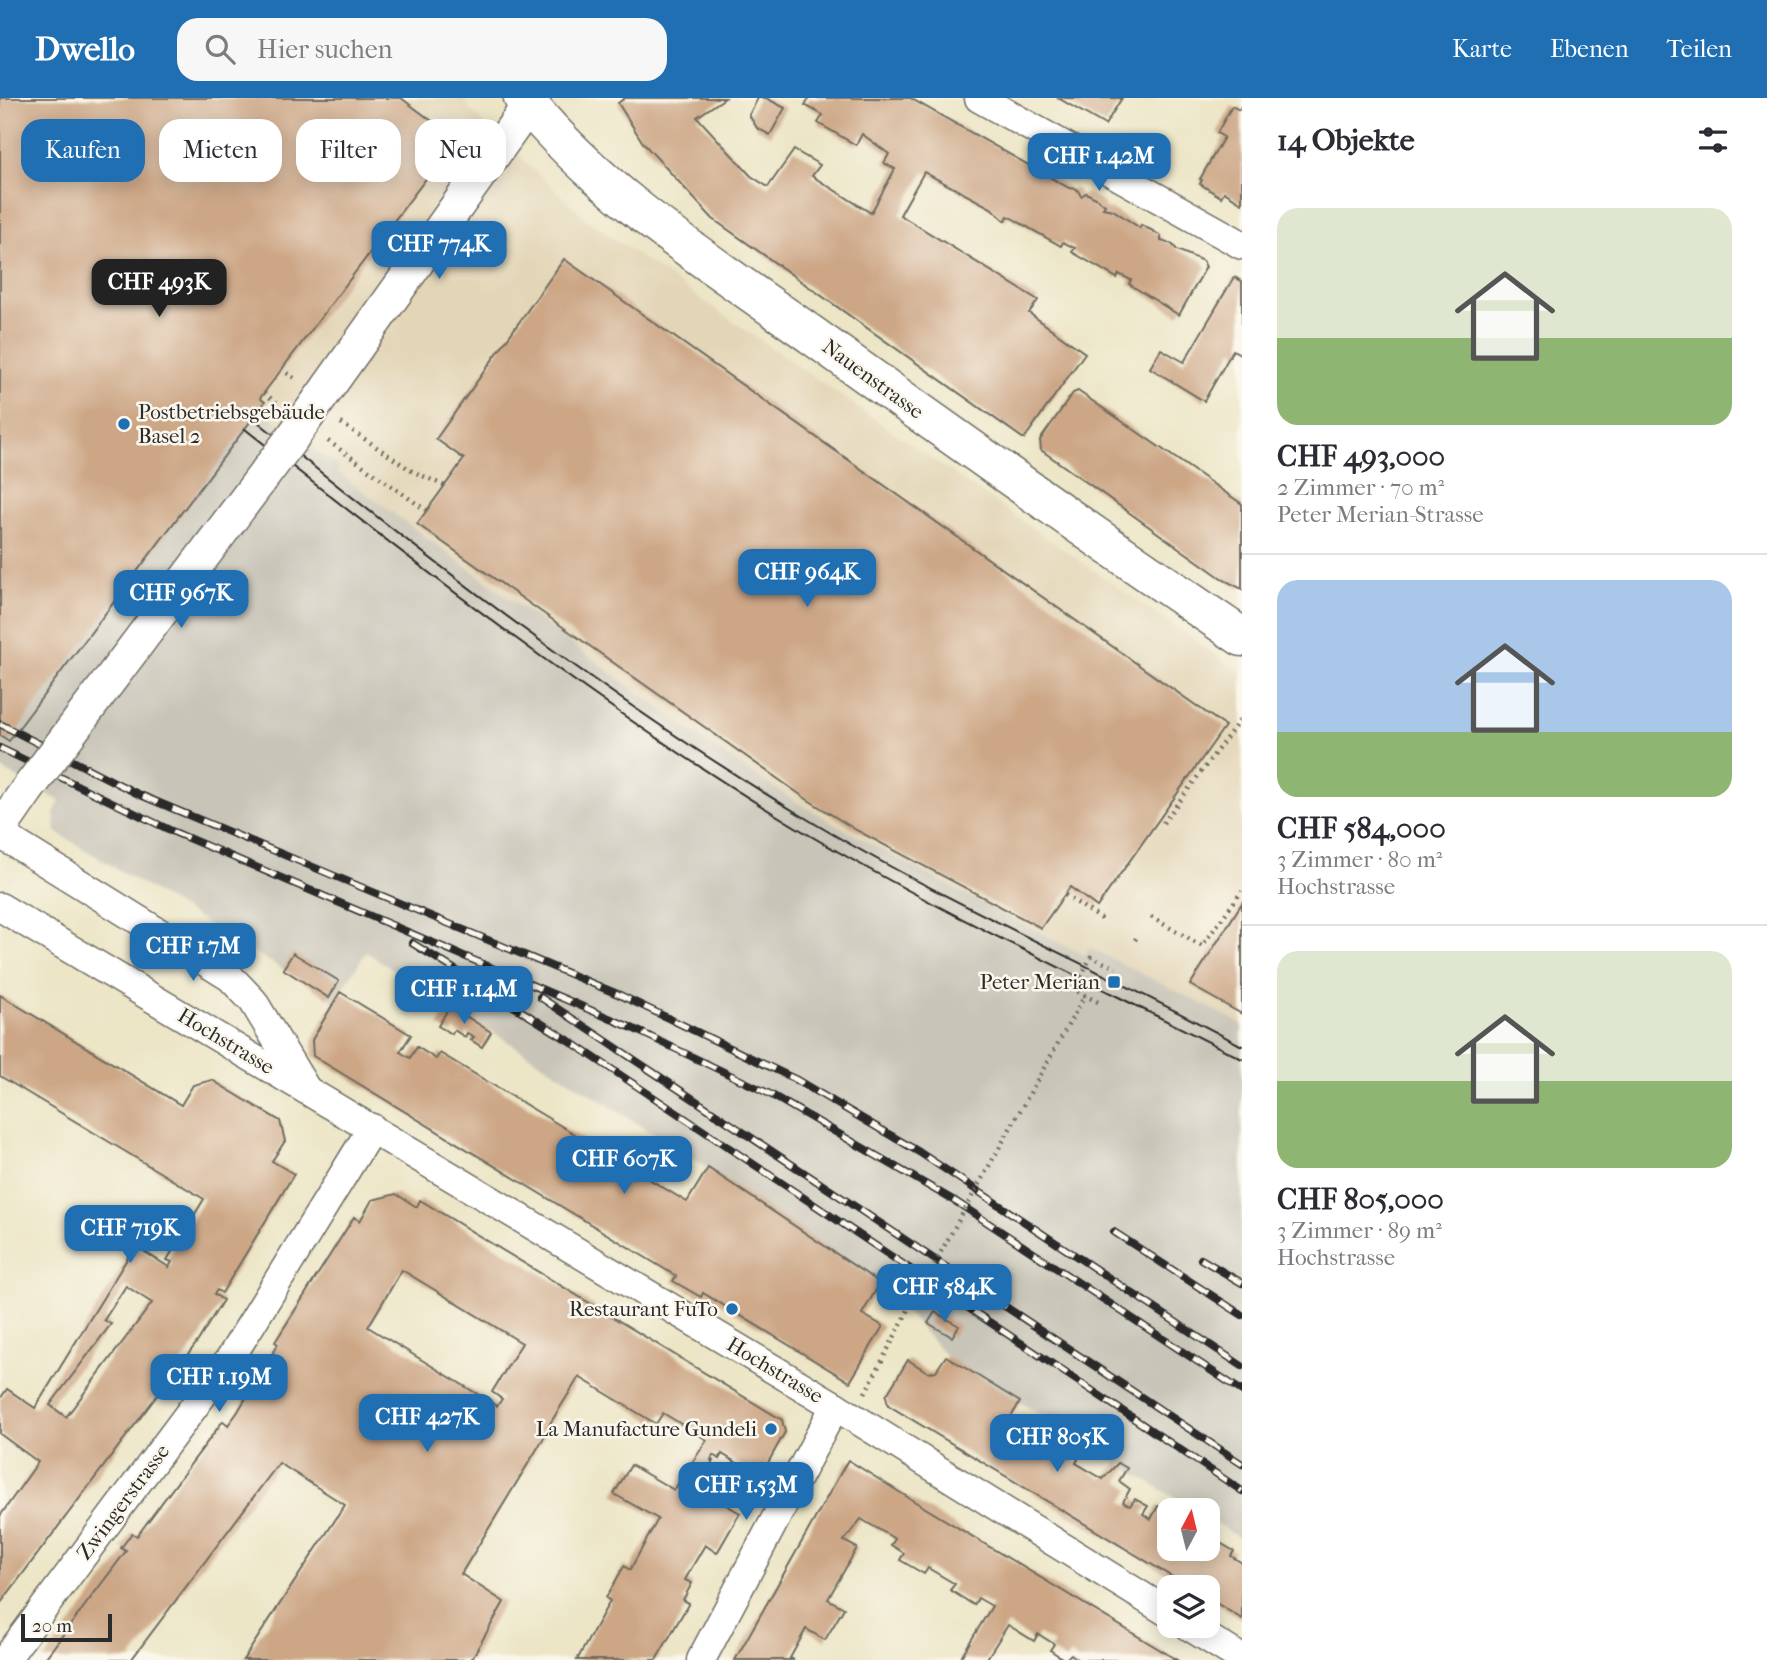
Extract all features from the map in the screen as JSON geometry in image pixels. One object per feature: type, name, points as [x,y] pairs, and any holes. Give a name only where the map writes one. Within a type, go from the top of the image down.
[{"type":"main road","name":"Nauenstrasse","points":[[530,100],[577,158],[675,238],[1108,546],[1242,637]]},
{"type":"street","points":[[979,98],[1242,245]]},
{"type":"street","points":[[0,832],[27,790],[303,424],[530,100]]},
{"type":"street","name":"Hochstrasse","points":[[0,832],[230,977],[253,1001],[307,1089]]},
{"type":"street","name":"Hochstrasse","points":[[0,907],[835,1406],[1157,1606]]},
{"type":"street","name":"Zwingerstrasse","points":[[5,1660],[230,1357],[372,1128]]},
{"type":"street","points":[[701,1660],[835,1406]]},
{"type":"street","points":[[1209,1638],[1242,1658]]},
{"type":"path","points":[[281,369],[294,378]]},
{"type":"path","points":[[344,412],[340,425],[412,471],[445,486]]},
{"type":"path","points":[[303,424],[427,511]]},
{"type":"path","points":[[1164,823],[1240,716],[1242,717]]},
{"type":"path","points":[[1151,917],[1202,946],[1242,891]]},
{"type":"path","points":[[1065,895],[1103,920]]},
{"type":"path","points":[[1098,1002],[1074,989],[1091,957],[1116,968]]},
{"type":"path","points":[[871,1429],[881,1412],[861,1400],[910,1307],[1085,995]]},
{"type":"shaded area","points":[[0,98],[463,98],[479,119],[415,119],[415,182],[506,182],[506,144],[588,221],[1242,673],[1242,1024],[1089,947],[1084,955],[926,874],[796,802],[715,749],[336,472],[338,467],[263,412],[258,399],[72,182],[145,182],[145,119],[21,119],[21,122]]},
{"type":"shaded area","points":[[0,206],[258,399],[263,412],[339,467],[337,472],[715,749],[796,802],[926,874],[1084,955],[1089,947],[1242,1024],[1242,1540],[1220,1526],[1220,1498],[1175,1498],[946,1356],[880,1283],[708,1168],[366,952],[335,1001],[56,832],[54,813],[60,801],[0,768]]},
{"type":"building","name":"Postbetriebsgebäude Basel 2","points":[[0,98],[401,98],[429,119],[415,119],[415,182],[423,182],[260,398],[265,402],[9,741],[0,735]]},
{"type":"building","points":[[625,98],[725,98],[697,117],[751,176],[768,187],[794,150],[820,165],[812,176],[871,213],[895,169],[884,163],[889,154],[862,134],[856,145],[818,123],[823,115],[805,105],[809,98],[910,98],[1069,188],[1077,189],[1081,196],[1086,193],[1096,198],[1105,205],[1103,208],[1113,210],[1140,228],[1141,225],[1151,230],[1161,236],[1161,241],[1203,261],[1206,267],[1179,315],[1129,284],[1131,280],[1119,274],[1117,278],[1072,252],[1075,248],[1063,242],[1061,246],[1008,216],[1005,221],[991,208],[924,172],[900,215],[1038,300],[1029,313],[1085,353],[1024,439],[713,219],[643,143],[618,103]]},
{"type":"building","points":[[758,98],[766,98],[785,108],[770,135],[757,128],[749,115]]},
{"type":"building","points":[[1058,98],[1122,98],[1105,125]]},
{"type":"building","points":[[1242,105],[1242,203],[1224,192],[1221,197],[1200,184],[1200,179],[1224,137],[1217,133],[1232,106],[1239,110]]},
{"type":"building","points":[[564,259],[1225,726],[1097,907],[1070,887],[1041,928],[856,830],[805,798],[417,524],[464,459],[436,439]]},
{"type":"building","points":[[1234,277],[1242,281],[1242,355],[1233,350],[1204,401],[1150,368],[1161,349],[1184,362]]},
{"type":"building","points":[[1078,391],[1242,504],[1242,589],[1224,580],[1041,450],[1040,440],[1073,393]]},
{"type":"building","points":[[1242,903],[1242,1014],[1190,985]]},
{"type":"building","points":[[293,953],[339,981],[329,998],[283,969]]},
{"type":"building","points":[[340,992],[411,1035],[400,1052],[410,1058],[417,1047],[436,1059],[440,1053],[687,1202],[708,1168],[880,1283],[862,1314],[883,1326],[850,1382],[703,1293],[701,1297],[673,1281],[676,1276],[313,1056],[312,1040]]},
{"type":"building","points":[[0,995],[181,1105],[193,1085],[212,1080],[280,1121],[285,1141],[272,1161],[294,1174],[222,1293],[217,1290],[214,1294],[223,1300],[198,1341],[0,1604],[0,1516],[38,1462],[0,1434],[0,1399],[7,1389],[35,1408],[135,1246],[169,1267],[172,1262],[167,1260],[204,1199],[0,1076]],"holes":[[[126,1286],[152,1303],[66,1417],[50,1405],[111,1324],[104,1320]]]},
{"type":"building","points":[[450,1006],[491,1032],[482,1047],[471,1040],[474,1037],[467,1033],[465,1037],[454,1030],[452,1034],[438,1026]]},
{"type":"building","points":[[396,1194],[417,1207],[420,1200],[782,1420],[785,1432],[760,1477],[722,1454],[719,1459],[713,1455],[713,1461],[697,1488],[740,1513],[717,1553],[705,1545],[691,1569],[685,1580],[692,1583],[683,1600],[689,1603],[656,1660],[577,1660],[610,1601],[606,1598],[624,1566],[630,1570],[658,1519],[614,1494],[631,1465],[674,1490],[707,1440],[663,1413],[656,1424],[579,1377],[548,1427],[553,1430],[552,1433],[548,1431],[461,1574],[504,1602],[471,1660],[243,1660],[345,1505],[279,1463],[131,1660],[44,1660],[126,1551],[121,1548],[132,1533],[137,1536],[223,1421],[228,1425],[237,1413],[278,1344],[275,1342],[354,1217],[360,1221],[372,1200]],"holes":[[[402,1270],[522,1343],[492,1392],[502,1399],[497,1406],[368,1327]]]},
{"type":"building","points":[[935,1312],[959,1326],[952,1337],[928,1323]]},
{"type":"building","points":[[946,1356],[1020,1402],[1003,1430],[1033,1448],[1049,1420],[1075,1436],[1067,1449],[1079,1457],[1076,1463],[1103,1479],[1118,1463],[1127,1468],[1119,1481],[1130,1489],[1123,1502],[1130,1506],[1135,1499],[1148,1506],[1143,1514],[1151,1519],[1157,1508],[1157,1561],[1220,1561],[1220,1543],[1234,1551],[1231,1556],[1242,1563],[1242,1619],[1220,1605],[1220,1575],[1169,1575],[888,1405],[886,1396],[908,1360],[929,1373],[936,1371]]},
{"type":"building","points":[[848,1460],[1177,1660],[1078,1660],[1071,1654],[1065,1660],[1050,1650],[1054,1644],[1038,1634],[1034,1641],[1008,1625],[986,1660],[959,1660],[992,1606],[978,1598],[974,1605],[950,1590],[955,1584],[928,1568],[924,1574],[900,1560],[904,1553],[891,1545],[895,1539],[861,1519],[844,1541],[857,1548],[828,1599],[844,1608],[825,1640],[806,1629],[790,1658],[794,1660],[735,1660]]},
{"type":"tram line","points":[[253,418],[521,627],[730,771],[802,816],[910,877],[1242,1046]]},
{"type":"tram line","points":[[245,429],[379,535],[516,638],[655,737],[727,784],[799,829],[908,890],[1242,1059]]},
{"type":"railway","points":[[0,724],[138,794],[620,995],[795,1079],[919,1152],[1242,1366]]},
{"type":"railway","points":[[0,748],[174,832],[630,1027],[770,1094],[958,1203],[1242,1391]]},
{"type":"railway","points":[[412,943],[568,1040],[1242,1491]]},
{"type":"railway","points":[[540,997],[1242,1464]]},
{"type":"railway","points":[[1114,1232],[1242,1315]]},
{"type":"railway","points":[[1201,1259],[1242,1283]]},
{"type":"place","name":"Postbetriebsgebäude Basel 2","points":[[124,424]]},
{"type":"place","name":"Peter Merian","points":[[1114,982]]},
{"type":"place","name":"Restaurant FuTo","points":[[732,1309]]},
{"type":"place","name":"La Manufacture Gundeli","points":[[771,1429]]}]
